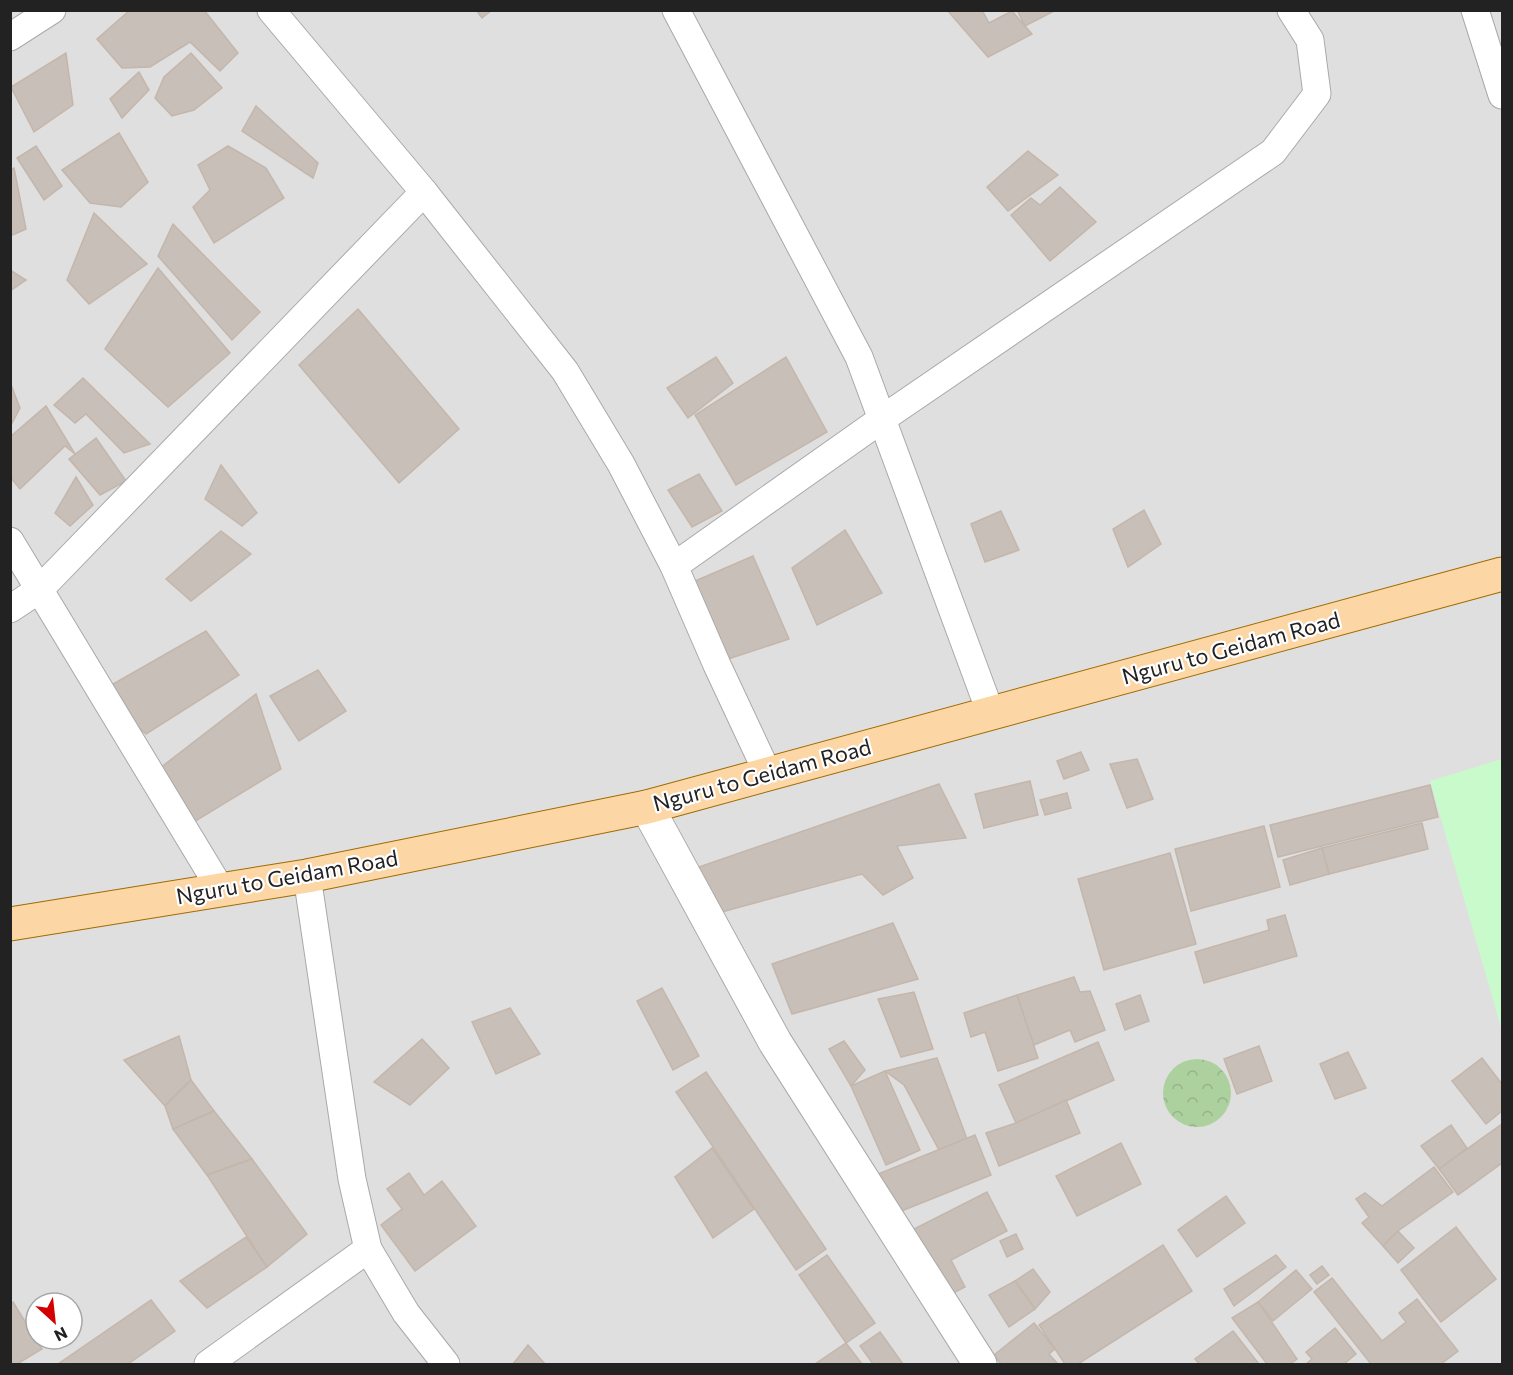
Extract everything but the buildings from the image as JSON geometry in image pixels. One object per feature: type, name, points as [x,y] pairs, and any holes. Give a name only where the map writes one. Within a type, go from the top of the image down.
[{"type":"main road","name":"Nguru to Geidam Road","points":[[10,924],[307,876],[647,807],[1503,574]]},
{"type":"street","points":[[10,37],[52,10]]},
{"type":"street","points":[[271,10],[424,192],[565,370],[621,464],[674,566],[768,774]]},
{"type":"street","points":[[676,10],[859,357],[991,714]]},
{"type":"street","points":[[674,566],[882,419],[1273,152],[1317,94],[1310,40],[1291,10]]},
{"type":"street","points":[[1476,10],[1503,95]]},
{"type":"street","points":[[10,609],[40,589],[424,192]]},
{"type":"street","points":[[10,541],[220,890]]},
{"type":"street","points":[[647,807],[775,1042],[980,1365]]},
{"type":"street","points":[[307,876],[352,1179],[368,1249],[406,1313],[446,1365]]},
{"type":"street","points":[[208,1365],[368,1249]]},
{"type":"shaded area","points":[[10,11],[1502,11],[1502,1364],[11,1364]]},
{"type":"green space","points":[[1502,759],[1502,1031],[1430,781]]},
{"type":"green space","points":[[1197,1059],[1210,1062],[1221,1069],[1228,1080],[1231,1093],[1228,1106],[1221,1117],[1210,1124],[1197,1127],[1184,1124],[1173,1117],[1166,1106],[1163,1093],[1166,1080],[1173,1069],[1184,1062]]}]
